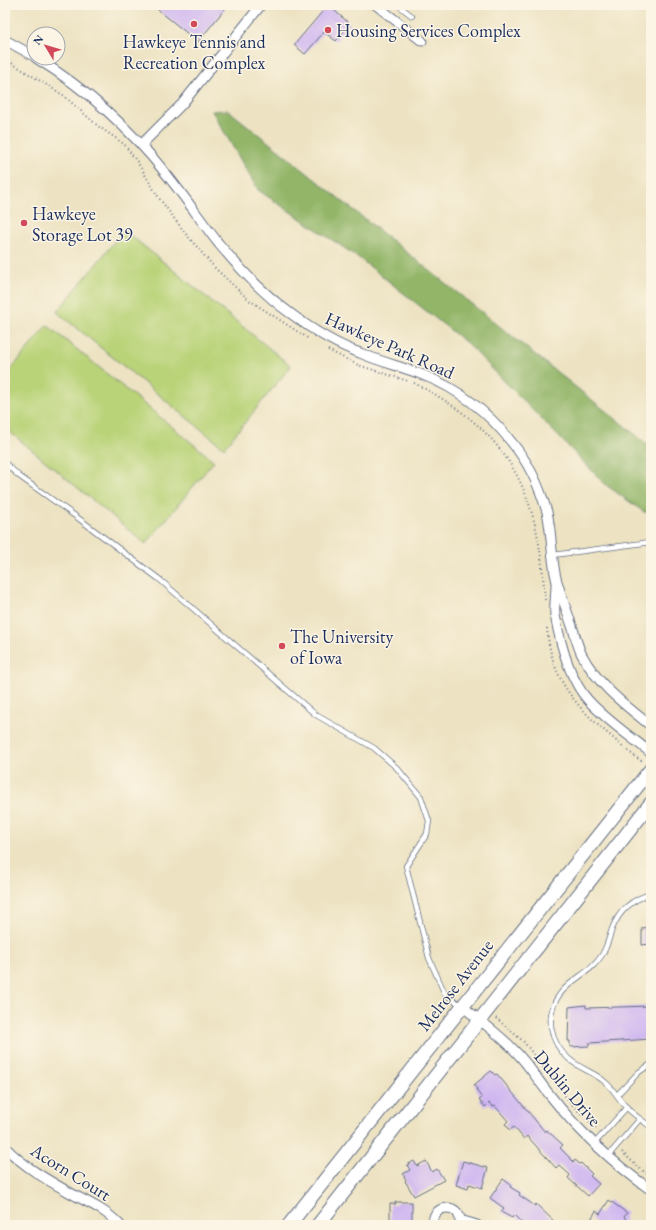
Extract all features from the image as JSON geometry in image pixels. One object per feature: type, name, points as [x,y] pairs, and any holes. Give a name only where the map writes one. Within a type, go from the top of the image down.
[{"type":"main road","name":"Melrose Avenue","points":[[289,1225],[462,1006],[647,766]]},
{"type":"main road","points":[[318,1225],[651,803]]},
{"type":"street","points":[[142,144],[182,104],[261,5]]},
{"type":"street","points":[[376,5],[422,41]]},
{"type":"street","name":"Hawkeye Park Road","points":[[5,40],[26,52]]},
{"type":"street","name":"Hawkeye Park Road","points":[[49,66],[103,106],[142,144],[169,176],[218,243],[245,274],[289,313],[328,338],[360,353],[424,375],[446,386],[467,399],[499,427],[526,462],[537,484],[547,513],[556,577],[555,614],[564,653],[573,678],[592,704],[651,753]]},
{"type":"street","name":"Hawkeye Park Road","points":[[556,577],[581,654],[590,668],[608,690],[651,726]]},
{"type":"street","name":"Dublin Drive","points":[[462,1006],[513,1048],[549,1094],[594,1144],[651,1190]]},
{"type":"street","name":"Acorn Court","points":[[5,1147],[24,1164],[42,1176],[97,1207],[120,1225]]},
{"type":"street","points":[[434,1225],[434,1217],[437,1212],[445,1208],[454,1210],[458,1213],[460,1222],[477,1225]]},
{"type":"lane","points":[[398,5],[412,16]]},
{"type":"lane","points":[[5,463],[19,476],[78,518],[159,580],[316,715],[374,748],[397,768],[421,797],[430,821],[427,834],[406,866],[429,958],[445,994],[462,1006]]},
{"type":"lane","points":[[553,555],[651,542]]},
{"type":"lane","points":[[651,894],[635,901],[625,908],[618,918],[601,956],[592,968],[569,984],[560,994],[554,1004],[551,1014],[550,1028],[553,1039],[560,1050],[570,1060],[596,1074],[627,1107],[651,1127]]},
{"type":"lane","points":[[617,1095],[639,1072],[651,1064]]},
{"type":"lane","points":[[594,1144],[627,1107]]},
{"type":"lane","points":[[608,1156],[640,1119]]},
{"type":"path","points":[[5,59],[63,95],[98,126],[124,144],[138,163],[159,198],[214,268],[250,300],[312,341]]},
{"type":"path","points":[[323,347],[358,365],[413,383],[436,394],[473,420],[487,434],[512,467],[522,485],[534,521],[538,541],[545,606]]},
{"type":"path","points":[[546,621],[548,643],[552,658],[557,672],[572,699],[594,722],[647,766]]},
{"type":"path","points":[[495,1018],[524,1042],[572,1105],[603,1134]]},
{"type":"path","points":[[616,1146],[639,1168],[651,1176]]},
{"type":"green space","points":[[228,110],[651,447],[651,512],[644,512],[606,485],[468,344],[359,258],[258,190],[212,111]]},
{"type":"green space","points":[[124,230],[291,366],[224,448],[57,312]]},
{"type":"green space","points":[[47,325],[214,461],[146,544],[5,428],[5,377]]},
{"type":"building","name":"Hawkeye Tennis and Recreation Complex","points":[[152,5],[228,5],[198,42]]},
{"type":"building","name":"Housing Services Complex","points":[[328,5],[350,24],[336,41],[324,32],[305,54],[294,45]]},
{"type":"building","points":[[651,927],[651,944],[642,945],[642,928]]},
{"type":"building","points":[[586,1005],[586,1008],[651,1006],[651,1039],[589,1043],[589,1046],[570,1047],[570,1041],[568,1041],[569,1007]]},
{"type":"building","points":[[491,1071],[495,1075],[497,1074],[545,1132],[547,1130],[563,1145],[560,1148],[574,1162],[575,1160],[580,1164],[581,1163],[592,1174],[590,1176],[599,1184],[588,1196],[568,1178],[570,1175],[559,1165],[556,1168],[527,1136],[524,1139],[514,1127],[510,1130],[505,1124],[508,1121],[495,1106],[493,1107],[489,1103],[485,1107],[479,1100],[482,1098],[474,1085]]},
{"type":"building","points":[[414,1161],[417,1166],[426,1161],[432,1172],[437,1169],[444,1180],[414,1196],[405,1181],[406,1180],[403,1174],[410,1170],[407,1165]]},
{"type":"building","points":[[463,1161],[488,1168],[482,1188],[469,1184],[468,1189],[456,1185]]},
{"type":"building","points":[[503,1179],[511,1185],[510,1187],[520,1193],[519,1195],[535,1206],[536,1204],[558,1225],[524,1225],[514,1215],[512,1218],[501,1212],[504,1208],[490,1198]]},
{"type":"building","points":[[609,1200],[627,1213],[624,1217],[626,1219],[622,1225],[593,1225],[595,1221],[591,1219],[596,1211],[600,1214]]},
{"type":"building","points":[[395,1202],[412,1202],[412,1225],[390,1225],[390,1204],[396,1204]]},
{"type":"place","name":"Hawkeye Tennis and Recreation Complex","points":[[194,24]]},
{"type":"place","name":"Housing Services Complex","points":[[328,30]]},
{"type":"place","name":"Hawkeye Storage Lot 39","points":[[24,223]]},
{"type":"place","name":"The University of Iowa","points":[[282,646]]}]
